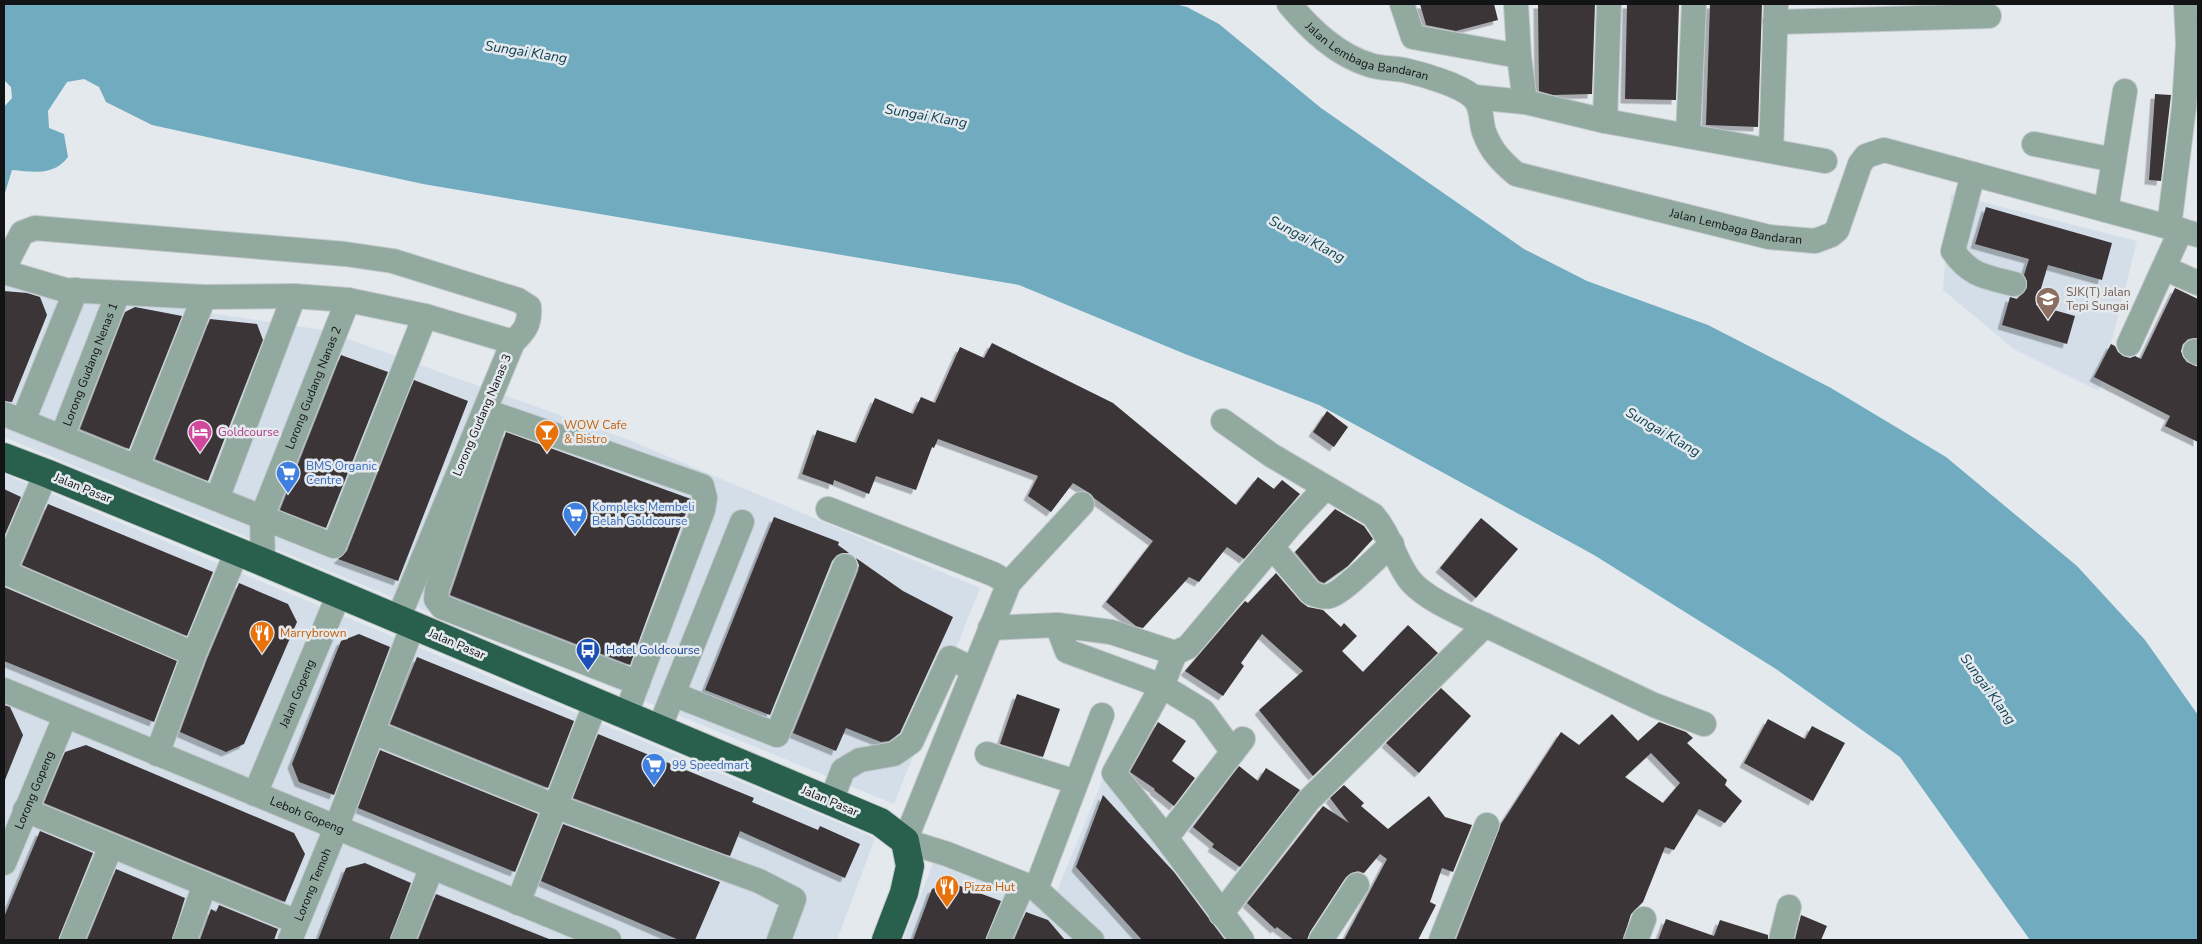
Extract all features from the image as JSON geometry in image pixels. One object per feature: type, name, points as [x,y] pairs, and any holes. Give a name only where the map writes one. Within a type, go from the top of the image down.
[{"type":"highway","name":"Jalan Pasar","points":[[4,457],[46,472],[339,594],[404,618],[596,702],[880,822],[905,841]]},
{"type":"highway","points":[[886,940],[904,893],[910,866],[905,841]]},
{"type":"street","name":"Jalan Lembaga Bandaran","points":[[1289,4],[1306,24],[1336,49],[1370,65],[1409,71],[1461,89],[1474,97],[1480,109],[1484,131],[1498,159],[1516,174],[1769,237],[1815,241],[1831,235],[1837,230],[1860,164],[1866,156],[1884,150],[2183,231]]},
{"type":"street","points":[[1402,4],[1413,38],[1519,56]]},
{"type":"street","points":[[1516,4],[1519,56],[1525,102]]},
{"type":"street","points":[[1605,121],[1609,4]]},
{"type":"street","points":[[1688,136],[1694,4]]},
{"type":"street","points":[[2129,344],[2183,231],[2184,107],[2193,38],[2186,4]]},
{"type":"street","points":[[1771,151],[1775,13],[1989,16]]},
{"type":"street","points":[[2106,210],[2125,91]]},
{"type":"street","points":[[1474,97],[1525,102],[1605,121],[1824,161]]},
{"type":"street","points":[[2034,144],[2114,160]]},
{"type":"street","points":[[1973,174],[1953,251],[1962,265],[1980,275],[2014,284]]},
{"type":"street","points":[[4,268],[22,233],[35,228],[345,254],[393,261],[518,300],[530,307],[530,319],[525,331],[513,342]]},
{"type":"street","points":[[2164,268],[2198,283]]},
{"type":"street","name":"Lorong Gudang Nanas 3","points":[[4,272],[65,290],[204,297],[294,296],[348,300],[425,316],[513,342],[404,618],[373,732]]},
{"type":"street","points":[[76,290],[13,418],[334,546],[425,316]]},
{"type":"street","name":"Lorong Gudang Nenas 1","points":[[62,437],[118,292]]},
{"type":"street","points":[[217,499],[294,296]]},
{"type":"street","points":[[137,467],[204,297]]},
{"type":"street","name":"Lorong Gudang Nanas 2","points":[[263,562],[262,517],[348,300]]},
{"type":"street","points":[[404,618],[438,592],[497,415],[702,486],[705,498],[703,510],[626,714]]},
{"type":"street","points":[[1223,421],[1271,455],[1373,514],[1383,525],[1409,580],[1434,599],[1654,705],[1704,724]]},
{"type":"street","points":[[46,472],[4,572],[194,654]]},
{"type":"street","points":[[990,628],[1057,625],[1112,632],[1175,653],[1188,647],[1273,548],[1292,522],[1326,488]]},
{"type":"street","points":[[1082,504],[1009,583],[905,841],[947,854],[1030,886],[1092,940]]},
{"type":"street","points":[[828,509],[993,574],[1009,583]]},
{"type":"street","points":[[659,729],[742,522]]},
{"type":"street","points":[[1273,548],[1310,593],[1318,596],[1330,596],[1341,589],[1392,544]]},
{"type":"street","points":[[157,754],[194,654],[237,552]]},
{"type":"street","points":[[673,694],[777,735],[844,566]]},
{"type":"street","points":[[438,592],[442,606],[638,683]]},
{"type":"street","name":"Jalan Gopeng","points":[[255,794],[339,594]]},
{"type":"street","points":[[1221,914],[1308,801],[1484,624]]},
{"type":"street","points":[[1057,625],[1067,651],[1162,686],[1203,711],[1238,745],[1166,838]]},
{"type":"street","points":[[1175,653],[1162,686],[1114,773],[1166,838],[1242,940]]},
{"type":"street","points":[[831,801],[843,770],[860,760],[894,754],[911,742],[950,658],[973,669]]},
{"type":"street","name":"Leboh Gopeng","points":[[4,690],[609,940]]},
{"type":"street","points":[[518,903],[557,807],[596,702]]},
{"type":"street","points":[[999,940],[1030,886],[1076,782],[1102,715]]},
{"type":"street","name":"Lorong Gopeng","points":[[4,863],[66,717]]},
{"type":"street","points":[[373,732],[557,807],[759,881],[794,899],[779,940]]},
{"type":"street","name":"Lorong Temoh","points":[[294,931],[373,732]]},
{"type":"street","points":[[987,754],[1076,782]]},
{"type":"street","points":[[25,810],[206,884],[294,931]]},
{"type":"street","points":[[1440,940],[1487,825]]},
{"type":"street","points":[[72,940],[112,846]]},
{"type":"street","points":[[403,940],[432,868]]},
{"type":"street","points":[[185,940],[206,884]]},
{"type":"street","points":[[1321,940],[1357,885]]},
{"type":"street","points":[[1781,940],[1789,907]]},
{"type":"shaded area","name":"SJK(T) Jalan Tepi Sungai","points":[[1951,194],[2137,241],[2099,391],[2015,350],[1943,290]]},
{"type":"shaded area","points":[[4,282],[323,330],[629,440],[980,588],[894,804],[4,437]]},
{"type":"shaded area","points":[[4,474],[875,838],[837,940],[4,940]]},
{"type":"shaded area","points":[[1105,774],[1234,940],[903,940],[934,861],[1033,899],[1049,911]]},
{"type":"water","name":"Sungai Klang","points":[[4,4],[1175,4],[1187,7],[1219,24],[1321,108],[1524,249],[1587,281],[1708,325],[1831,388],[1946,457],[2077,566],[2145,640],[2198,715],[2198,940],[2030,940],[1900,757],[1776,669],[1594,555],[1319,405],[1185,354],[1019,285],[423,184],[152,125],[106,102],[99,87],[84,79],[67,82],[48,111],[49,128],[64,134],[68,157],[50,170],[35,172],[12,170],[4,196],[4,107],[12,98],[11,87],[4,80]]},
{"type":"building","points":[[1420,4],[1494,4],[1498,20],[1456,31],[1426,25]]},
{"type":"building","points":[[1538,4],[1595,4],[1592,94],[1553,95],[1539,91]]},
{"type":"building","points":[[1627,4],[1679,4],[1676,100],[1625,99]]},
{"type":"building","points":[[1710,4],[1762,4],[1758,127],[1706,125]]},
{"type":"building","points":[[2155,94],[2171,95],[2161,181],[2149,180]]},
{"type":"building","points":[[1986,207],[2112,243],[2102,280],[2048,265],[2036,305],[2075,316],[2067,344],[2002,325],[2010,297],[2017,299],[2027,288],[2027,281],[2024,275],[2029,259],[1975,244]]},
{"type":"building","points":[[2175,288],[2198,299],[2198,338],[2188,339],[2183,344],[2181,351],[2187,362],[2198,367],[2198,442],[2165,426],[2170,416],[2094,377],[2111,344],[2123,356],[2130,358],[2135,356],[2141,359]]},
{"type":"building","points":[[4,291],[27,293],[40,297],[47,315],[12,402],[4,401]]},
{"type":"building","points":[[135,307],[182,316],[129,449],[80,429],[125,312]]},
{"type":"building","points":[[210,319],[257,324],[263,340],[208,481],[155,459]]},
{"type":"building","points":[[992,343],[1113,403],[1236,505],[1258,477],[1274,489],[1282,480],[1300,494],[1244,559],[1227,547],[1199,582],[1189,577],[1143,628],[1136,626],[1106,602],[1153,541],[1091,494],[1073,483],[1051,512],[1028,496],[1038,476],[938,439],[934,448],[932,447],[916,490],[876,476],[869,494],[834,480],[833,485],[802,474],[817,430],[856,443],[875,398],[913,414],[921,397],[935,403],[960,347],[984,358]]},
{"type":"building","points":[[341,355],[388,372],[326,528],[280,510]]},
{"type":"building","points":[[414,380],[468,401],[398,581],[338,559],[347,551]]},
{"type":"building","points":[[1327,411],[1348,427],[1334,447],[1313,432]]},
{"type":"building","points":[[506,432],[691,499],[630,665],[450,595]]},
{"type":"building","points":[[4,489],[21,497],[4,537]]},
{"type":"building","points":[[48,504],[213,572],[187,636],[22,565]]},
{"type":"building","points":[[1335,509],[1364,526],[1373,539],[1348,566],[1324,583],[1319,581],[1295,552]]},
{"type":"building","points":[[774,517],[839,542],[838,545],[849,553],[837,555],[832,561],[770,715],[705,690]]},
{"type":"building","points":[[1481,518],[1518,549],[1476,598],[1440,568]]},
{"type":"building","points":[[856,558],[903,591],[953,617],[900,733],[889,741],[881,742],[846,728],[836,751],[793,733],[858,571],[859,565]]},
{"type":"building","points":[[1276,573],[1301,602],[1308,607],[1323,610],[1341,627],[1344,623],[1357,636],[1342,651],[1363,672],[1408,625],[1438,653],[1313,776],[1259,710],[1303,671],[1262,634],[1241,663],[1244,666],[1223,696],[1185,671],[1245,601],[1248,603]]},
{"type":"building","points":[[239,583],[288,604],[297,622],[244,744],[226,752],[180,732],[207,659]]},
{"type":"building","points":[[4,587],[177,661],[154,722],[4,661]]},
{"type":"building","points":[[359,634],[390,647],[334,795],[299,782],[292,764],[341,641]]},
{"type":"building","points":[[417,657],[574,721],[548,788],[390,724]]},
{"type":"building","points":[[1441,688],[1471,716],[1419,773],[1386,743]]},
{"type":"building","points":[[1017,694],[1060,709],[1043,757],[1000,744]]},
{"type":"building","points":[[4,705],[10,707],[23,735],[5,780]]},
{"type":"building","points":[[1612,714],[1638,741],[1659,722],[1686,732],[1693,738],[1687,743],[1727,780],[1725,785],[1742,801],[1725,823],[1699,809],[1674,850],[1665,847],[1643,902],[1631,914],[1623,940],[1456,940],[1501,824],[1561,732],[1579,745]],"holes":[[[1651,753],[1680,783],[1663,803],[1625,777]]]},
{"type":"building","points":[[1768,719],[1805,739],[1812,726],[1845,743],[1813,801],[1744,763]]},
{"type":"building","points":[[1158,722],[1186,741],[1172,761],[1195,778],[1174,806],[1155,789],[1130,772]]},
{"type":"building","points":[[598,734],[754,798],[752,802],[818,830],[820,826],[860,844],[845,878],[740,831],[730,856],[573,798]]},
{"type":"building","points":[[86,745],[294,833],[305,854],[285,902],[44,803],[65,752]]},
{"type":"building","points":[[380,750],[538,814],[515,872],[358,808]]},
{"type":"building","points":[[1239,766],[1258,781],[1266,768],[1300,790],[1240,867],[1212,847],[1214,844],[1193,827]]},
{"type":"building","points":[[1344,785],[1364,803],[1361,806],[1388,829],[1429,796],[1445,817],[1472,825],[1453,872],[1442,868],[1430,902],[1436,905],[1418,940],[1344,940],[1387,859],[1380,854],[1364,873],[1358,871],[1346,877],[1310,932],[1307,940],[1294,940],[1277,927],[1275,929],[1247,903],[1323,806],[1349,823],[1330,798]]},
{"type":"building","points":[[1103,795],[1174,872],[1225,940],[1142,940],[1076,867]]},
{"type":"building","points":[[563,824],[720,882],[695,940],[679,940],[541,881]]},
{"type":"building","points":[[40,831],[93,853],[58,940],[4,940],[4,917]]},
{"type":"building","points":[[365,863],[411,883],[390,940],[318,940],[346,868]]},
{"type":"building","points":[[116,869],[185,898],[172,940],[87,940]]},
{"type":"building","points":[[949,882],[1001,901],[985,940],[913,940],[932,889]]},
{"type":"building","points":[[436,894],[549,939],[549,940],[418,940]]},
{"type":"building","points":[[219,905],[278,929],[274,940],[200,940],[211,909],[216,912]]},
{"type":"building","points":[[1026,912],[1048,920],[1065,940],[1014,940]]},
{"type":"building","points":[[1801,915],[1827,926],[1821,940],[1795,940]]},
{"type":"building","points":[[1666,919],[1714,936],[1720,920],[1768,935],[1768,940],[1658,940]]},
{"type":"place","name":"SJK(T) Jalan Tepi Sungai","points":[[2048,320]]},
{"type":"place","name":"Goldcourse","points":[[200,453]]},
{"type":"place","name":"WOW Cafe & Bistro","points":[[547,453]]},
{"type":"place","name":"BMS Organic Centre","points":[[288,494]]},
{"type":"place","name":"Kompleks Membeli Belah Goldcourse","points":[[575,535]]},
{"type":"place","name":"Marrybrown","points":[[262,654]]},
{"type":"place","name":"Hotel Goldcourse","points":[[588,671]]},
{"type":"place","name":"99 Speedmart","points":[[654,786]]},
{"type":"place","name":"Pizza Hut","points":[[947,908]]}]
